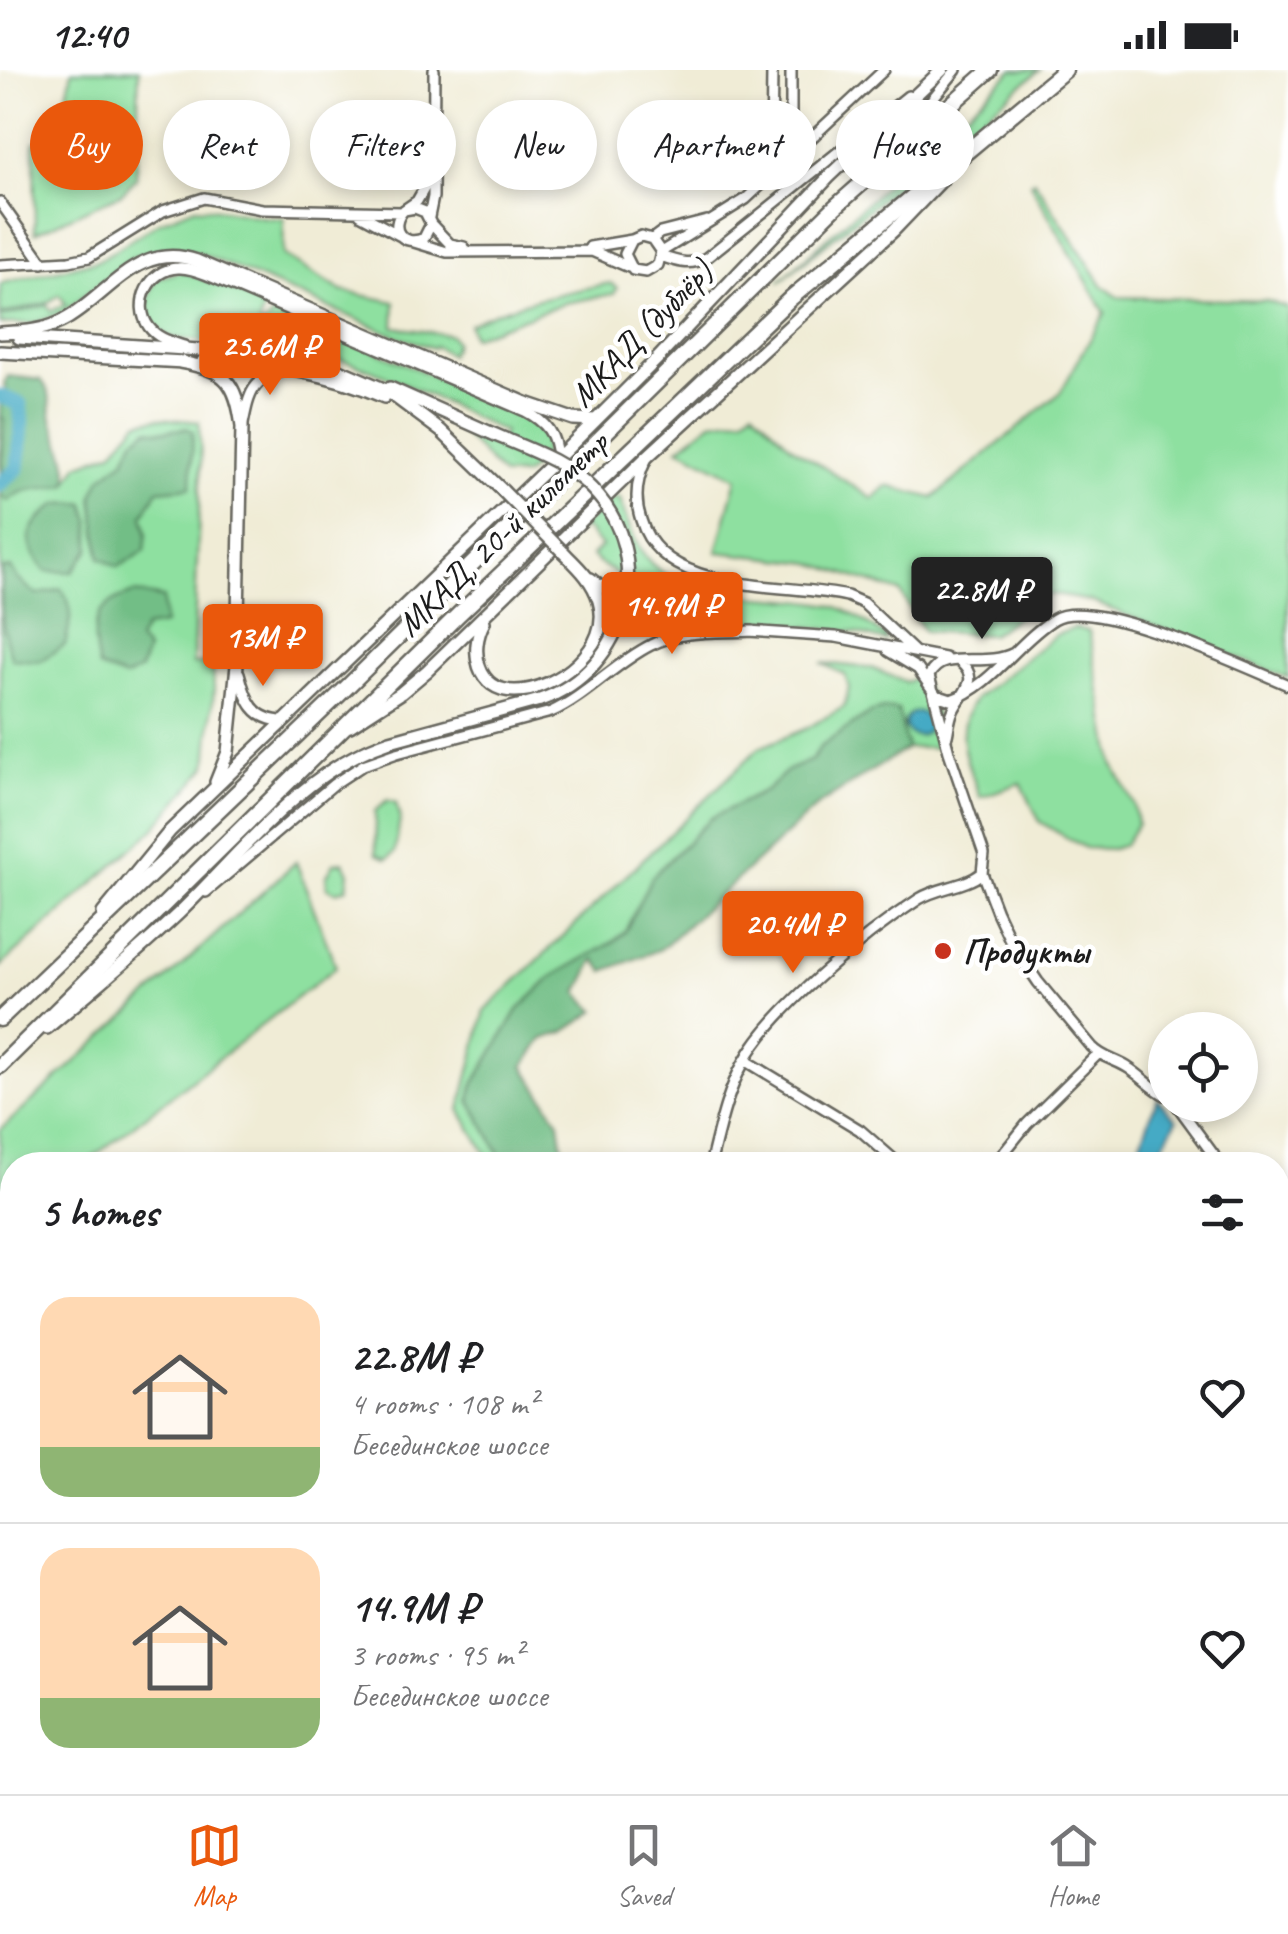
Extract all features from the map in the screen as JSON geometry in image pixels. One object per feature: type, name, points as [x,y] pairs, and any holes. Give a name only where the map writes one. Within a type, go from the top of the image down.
[{"type":"highway","name":"МКАД, 20-й километр","points":[[956,100],[990,70]]},
{"type":"highway","name":"МКАД, 20-й километр","points":[[0,1067],[342,730],[791,298],[1065,70]]},
{"type":"highway","name":"МКАД, 20-й километр","points":[[0,1019],[344,690],[856,190]]},
{"type":"main road","name":"МКАД (дублёр)","points":[[86,935],[170,831],[596,420],[829,177],[940,72]]},
{"type":"main road","points":[[342,730],[402,692],[495,606],[648,456],[894,230],[979,140]]},
{"type":"main road","points":[[0,335],[52,326],[69,318],[132,267],[159,256],[177,256],[207,265],[526,403],[573,418],[596,420]]},
{"type":"main road","points":[[0,335],[273,355],[312,361],[362,378],[554,461],[590,486],[612,514],[626,551],[628,592],[614,639],[578,681],[540,700],[390,741],[354,755],[305,789],[177,916],[0,1067]]},
{"type":"main road","points":[[0,352],[299,369],[342,380],[411,409]]},
{"type":"main road","points":[[180,362],[205,366],[230,382],[240,407],[242,427],[237,665],[228,752],[212,790]]},
{"type":"main road","points":[[362,378],[411,409],[458,446],[583,572],[599,601],[600,627],[590,649],[544,684],[507,690],[484,676],[475,646],[495,606]]},
{"type":"street","points":[[434,70],[434,100]]},
{"type":"street","points":[[746,198],[769,162],[772,70]]},
{"type":"street","points":[[791,70],[791,100]]},
{"type":"street","points":[[816,133],[884,70]]},
{"type":"street","points":[[932,100],[956,70]]},
{"type":"street","points":[[0,265],[89,257],[163,211],[204,198],[262,210],[353,212],[415,208],[430,220],[442,238],[458,247],[592,247],[642,236],[652,239],[661,254],[683,263],[706,258],[940,72]]},
{"type":"street","points":[[399,235],[396,220],[423,190]]},
{"type":"street","points":[[414,242],[424,238],[432,190]]},
{"type":"street","points":[[353,212],[414,242],[447,252],[592,252],[646,272],[655,268],[661,254],[721,217],[755,190]]},
{"type":"street","points":[[0,202],[43,263]]},
{"type":"street","points":[[652,239],[660,233],[721,217]]},
{"type":"street","points":[[630,267],[624,254],[632,240]]},
{"type":"street","points":[[196,350],[160,337],[148,326],[142,312],[148,285],[156,275],[170,269],[187,268],[210,276],[525,411],[550,429],[557,458]]},
{"type":"street","points":[[242,427],[256,384],[266,376],[299,369]]},
{"type":"street","points":[[648,456],[639,475],[637,507],[642,526],[668,560],[712,578],[847,596],[864,602],[917,653]]},
{"type":"street","points":[[583,572],[616,598],[652,618],[836,638],[954,659],[995,661],[1014,653]]},
{"type":"street","points":[[866,643],[908,661],[936,695],[956,699],[1058,616],[1085,612],[1145,628],[1288,685]]},
{"type":"street","points":[[177,916],[334,784],[364,766],[397,752],[551,712],[664,639],[753,631]]},
{"type":"street","points":[[946,744],[952,712],[970,684],[970,673],[954,659],[934,666],[930,686],[946,744],[984,854],[982,873],[1011,942],[1038,982],[1102,1056],[1131,1070],[1148,1086]]},
{"type":"street","points":[[237,665],[249,705],[269,720],[288,721]]},
{"type":"street","points":[[713,1152],[728,1096],[745,1060],[776,1015],[921,897],[982,873]]},
{"type":"street","points":[[1004,1152],[1027,1124],[1102,1056]]},
{"type":"street","points":[[745,1060],[844,1120],[884,1152]]},
{"type":"street","points":[[1189,1122],[1211,1152]]},
{"type":"green space","points":[[72,70],[139,70],[138,100],[66,100]]},
{"type":"green space","points":[[1013,70],[1040,70],[974,124],[974,105]]},
{"type":"green space","points":[[1034,180],[1103,286],[1118,297],[1267,301],[1288,308],[1288,678],[1090,601],[1050,594],[991,635],[924,631],[900,592],[812,563],[717,552],[737,478],[679,448],[712,422],[745,417],[753,409],[791,446],[873,499],[887,486],[933,498],[1060,393],[1105,313],[1030,183]]},
{"type":"green space","points":[[35,190],[125,190],[121,194],[35,233]]},
{"type":"green space","points":[[881,190],[892,190],[779,282]]},
{"type":"green space","points":[[195,207],[284,219],[283,255],[342,291],[395,302],[394,327],[450,335],[455,342],[450,355],[204,255],[170,248],[134,257],[62,313],[34,323],[0,324],[0,317],[47,305],[51,311],[66,304],[59,295],[47,303],[0,315],[3,283],[99,260],[159,222]]},
{"type":"green space","points":[[182,271],[262,301],[259,323],[264,325],[279,309],[527,417],[543,435],[542,459],[525,475],[503,476],[454,424],[497,446],[504,432],[412,388],[341,360],[299,350],[170,337],[151,318],[149,295],[158,278]]},
{"type":"green space","points":[[611,283],[617,288],[614,294],[565,303],[472,337],[469,324],[486,316],[538,299]]},
{"type":"green space","points":[[8,376],[41,380],[45,386],[69,479],[67,484],[29,490],[8,501],[1,497],[4,419],[0,415],[0,399],[7,395],[4,384]]},
{"type":"green space","points":[[0,415],[19,491],[67,484],[78,465],[112,452],[138,422],[159,418],[199,422],[193,664],[213,664],[214,689],[207,766],[153,830],[0,967]]},
{"type":"green space","points":[[187,428],[193,432],[191,487],[158,490],[143,516],[147,532],[145,551],[118,567],[100,558],[93,496],[101,478],[125,459],[134,439],[148,429]]},
{"type":"green space","points":[[612,499],[620,499],[640,549],[655,567],[675,580],[724,593],[834,606],[865,622],[886,641],[853,632],[675,610],[599,563],[592,556],[601,546],[585,528],[572,534]]},
{"type":"green space","points":[[85,503],[90,521],[90,549],[72,572],[45,571],[30,543],[33,528],[57,504]]},
{"type":"green space","points":[[11,568],[37,595],[61,589],[69,602],[65,645],[40,661],[12,659],[8,648],[2,615],[2,569]]},
{"type":"green space","points":[[135,593],[163,598],[164,625],[145,628],[138,640],[147,650],[140,670],[125,678],[99,668],[95,630],[109,604]]},
{"type":"green space","points":[[1075,628],[1089,631],[1113,763],[1134,805],[1137,824],[1124,845],[1112,849],[1085,848],[1040,822],[1021,783],[980,797],[964,747],[964,723],[975,699],[1055,635]]},
{"type":"green space","points":[[821,663],[871,668],[906,682],[919,676],[934,711],[941,748],[907,748],[903,723],[788,770],[767,790],[711,818],[651,878],[625,932],[552,977],[518,1010],[473,1086],[470,1100],[498,1152],[485,1152],[460,1110],[485,1011],[759,748],[844,707],[849,688],[845,675]]},
{"type":"green space","points":[[898,710],[907,748],[817,806],[661,949],[604,971],[595,959],[578,993],[596,1011],[564,1032],[543,1039],[524,1066],[559,1122],[563,1152],[499,1152],[470,1100],[473,1086],[518,1010],[552,977],[625,932],[651,878],[711,818],[767,790],[788,770],[812,760],[820,747],[870,713]]},
{"type":"green space","points":[[387,800],[396,803],[400,819],[395,852],[387,859],[376,854],[375,811]]},
{"type":"green space","points":[[296,862],[336,967],[100,1152],[0,1152],[0,1130]]},
{"type":"green space","points":[[344,862],[349,873],[347,888],[336,892],[327,887],[326,877],[334,863]]},
{"type":"water","points":[[917,712],[929,724],[917,736],[905,724]]},
{"type":"water","points":[[1148,1122],[1176,1122],[1160,1150],[1138,1150]]},
{"type":"waterway","points":[[0,396],[20,404],[22,424],[18,468],[0,484]]},
{"type":"place","name":"Продукты","points":[[943,951]]}]
